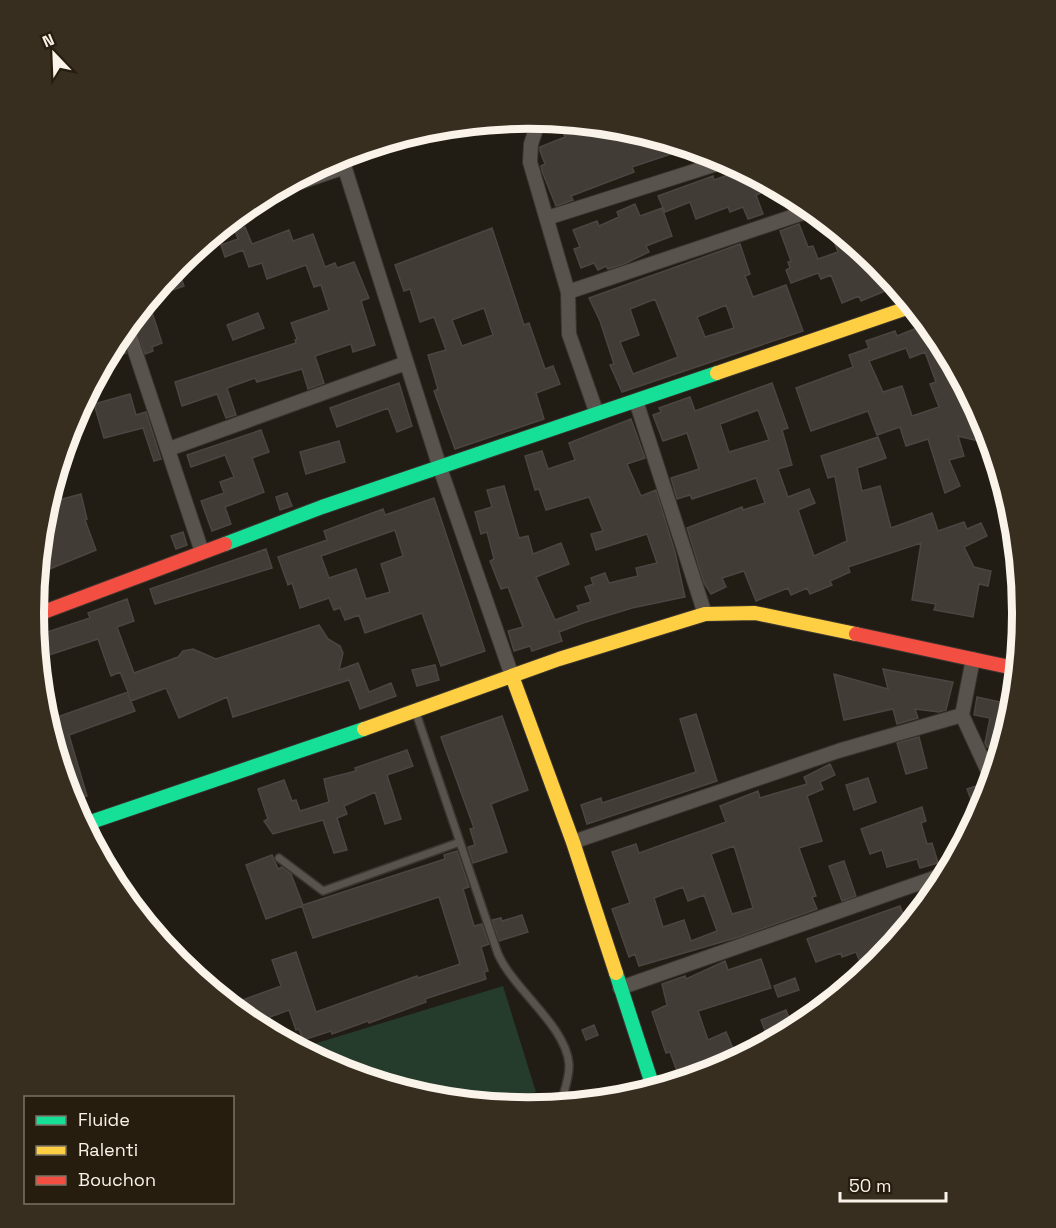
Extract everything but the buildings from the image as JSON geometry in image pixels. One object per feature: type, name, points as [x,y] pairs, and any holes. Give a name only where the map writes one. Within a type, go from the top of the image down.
[{"type":"street","points":[[536,129],[531,144],[530,162],[568,292],[569,334],[597,414]]},
{"type":"street","points":[[344,165],[440,468],[512,676],[573,842],[651,1082]]},
{"type":"street","points":[[547,218],[713,166]]},
{"type":"street","points":[[568,292],[801,214]]},
{"type":"street","points":[[44,612],[322,507],[904,309]]},
{"type":"street","points":[[130,338],[202,552]]},
{"type":"street","points":[[169,449],[406,363]]},
{"type":"street","points":[[636,402],[705,614]]},
{"type":"street","points":[[90,822],[650,629],[705,614],[755,612],[1009,667]]},
{"type":"street","points":[[974,659],[962,715],[987,769]]},
{"type":"street","points":[[573,842],[838,751],[962,715]]},
{"type":"street","points":[[620,988],[934,878]]},
{"type":"lane","points":[[415,711],[503,966],[555,1032],[567,1053],[568,1076],[562,1097]]},
{"type":"lane","points":[[279,858],[323,891],[460,842]]},
{"type":"green space","points":[[503,986],[536,1092],[516,1098],[433,1089],[372,1073],[308,1046]]},
{"type":"traffic: fast","points":[[225,544],[322,507],[717,373]]},
{"type":"traffic: fast","points":[[90,822],[364,729]]},
{"type":"traffic: fast","points":[[616,973],[652,1082]]},
{"type":"traffic: slow","points":[[717,373],[904,309]]},
{"type":"traffic: slow","points":[[364,729],[559,659],[705,614],[755,613],[856,634]]},
{"type":"traffic: slow","points":[[512,676],[573,842],[616,973]]},
{"type":"traffic: jam","points":[[44,612],[225,544]]},
{"type":"traffic: jam","points":[[856,634],[1009,667]]}]
